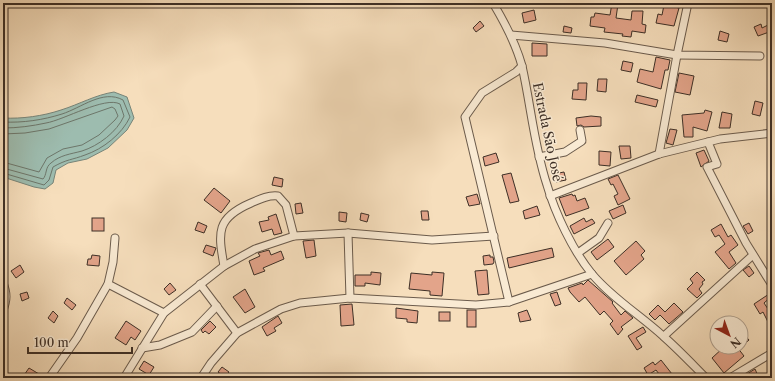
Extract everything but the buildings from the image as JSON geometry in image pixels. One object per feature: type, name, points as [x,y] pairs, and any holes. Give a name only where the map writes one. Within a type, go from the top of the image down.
[{"type":"street","name":"Estrada São José","points":[[493,3],[510,35],[522,66],[539,157],[550,196],[578,253],[592,274],[664,336],[706,378]]},
{"type":"street","points":[[659,154],[688,3]]},
{"type":"street","points":[[510,35],[605,43],[677,55],[760,56]]},
{"type":"street","points":[[509,302],[477,161],[466,129],[465,117],[482,93],[516,72],[522,66]]},
{"type":"street","points":[[539,157],[565,152],[582,141],[580,130]]},
{"type":"street","points":[[550,196],[659,154],[740,136],[772,133]]},
{"type":"street","points":[[708,142],[717,164],[707,167],[725,205],[752,255],[772,285]]},
{"type":"street","points":[[224,266],[220,242],[223,222],[233,212],[265,197],[278,196],[283,200],[294,236]]},
{"type":"street","points":[[578,253],[599,238],[608,222]]},
{"type":"street","points":[[124,378],[164,313],[224,266],[255,249],[294,236],[348,233],[432,240],[494,236]]},
{"type":"street","points":[[348,233],[350,298]]},
{"type":"street","points":[[49,378],[77,338],[108,284],[113,262],[115,238]]},
{"type":"street","points":[[664,336],[752,255]]},
{"type":"street","points":[[201,378],[211,363],[237,333],[281,309],[300,303],[350,298],[476,305],[509,302],[592,274]]},
{"type":"street","points":[[3,283],[6,292],[6,303],[3,310]]},
{"type":"street","points":[[108,284],[164,313]]},
{"type":"street","points":[[200,284],[237,333]]},
{"type":"street","points":[[142,348],[160,345],[192,332],[218,306]]},
{"type":"street","points":[[730,378],[772,353]]},
{"type":"water","points":[[114,92],[127,97],[134,118],[127,130],[108,148],[87,159],[68,163],[56,170],[53,183],[45,189],[3,177],[3,118],[32,117],[47,114],[68,108],[100,95]]}]
